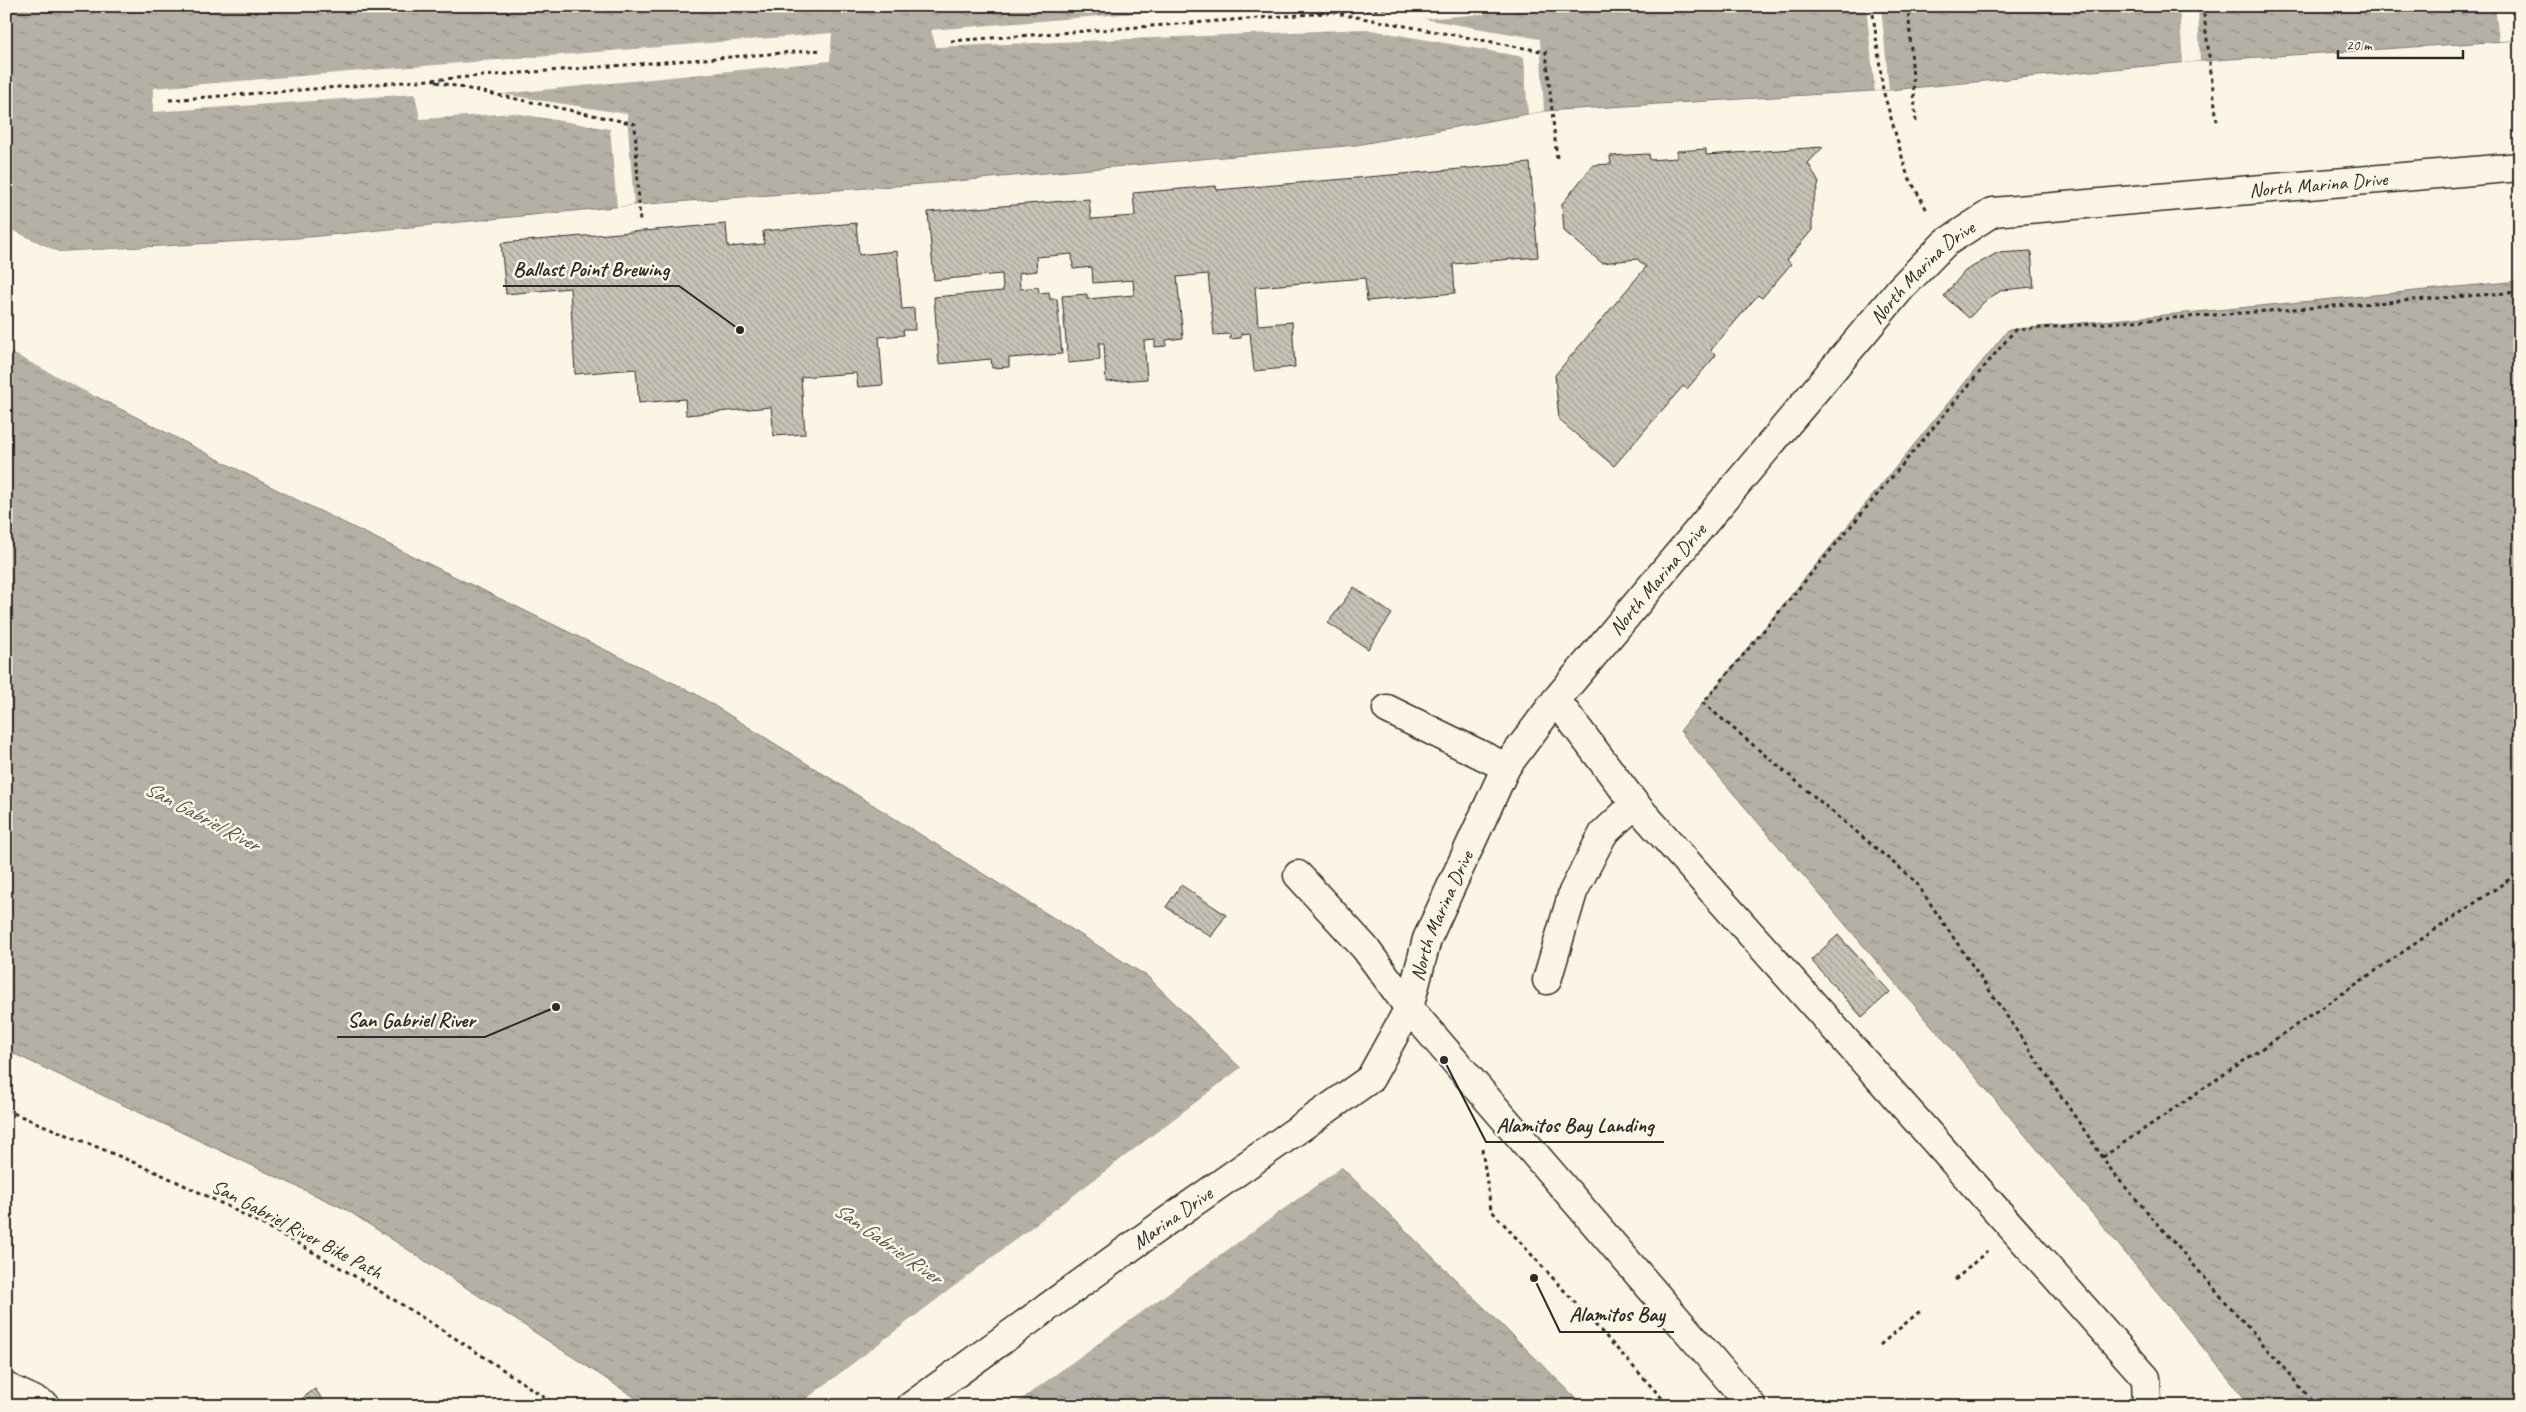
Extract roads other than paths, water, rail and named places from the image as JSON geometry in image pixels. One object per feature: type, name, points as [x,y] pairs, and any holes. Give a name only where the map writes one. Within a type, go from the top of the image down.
[{"type":"street","name":"North Marina Drive","points":[[1752,1406],[1409,1008],[1427,940],[1506,767],[1556,700],[1901,288],[1945,243],[1993,212],[2520,168]]},
{"type":"street","points":[[1556,700],[1635,804],[2146,1378],[2147,1406]]},
{"type":"street","points":[[1387,709],[1506,767]]},
{"type":"street","points":[[1547,980],[1573,892],[1603,834],[1635,804]]},
{"type":"street","points":[[1298,875],[1365,948],[1409,1008]]},
{"type":"street","name":"Marina Drive","points":[[911,1406],[1167,1221],[1370,1079],[1409,1008]]},
{"type":"street","points":[[6,1387],[46,1406]]},
{"type":"water","points":[[6,6],[2520,6],[2520,40],[2200,61],[1889,90],[1544,111],[1356,145],[935,183],[634,205],[298,238],[59,252],[6,227]]},
{"type":"water","points":[[2520,281],[2520,1406],[2251,1406],[2108,1232],[1680,731],[2008,330]]},
{"type":"water","points":[[6,350],[291,497],[694,693],[1148,977],[1584,1406],[648,1406],[347,1210],[6,1050]]},
{"type":"place","name":"Ballast Point Brewing","points":[[740,330]]},
{"type":"place","name":"San Gabriel River","points":[[556,1007]]},
{"type":"place","name":"Alamitos Bay Landing","points":[[1444,1060]]},
{"type":"place","name":"Alamitos Bay","points":[[1534,1278]]}]
